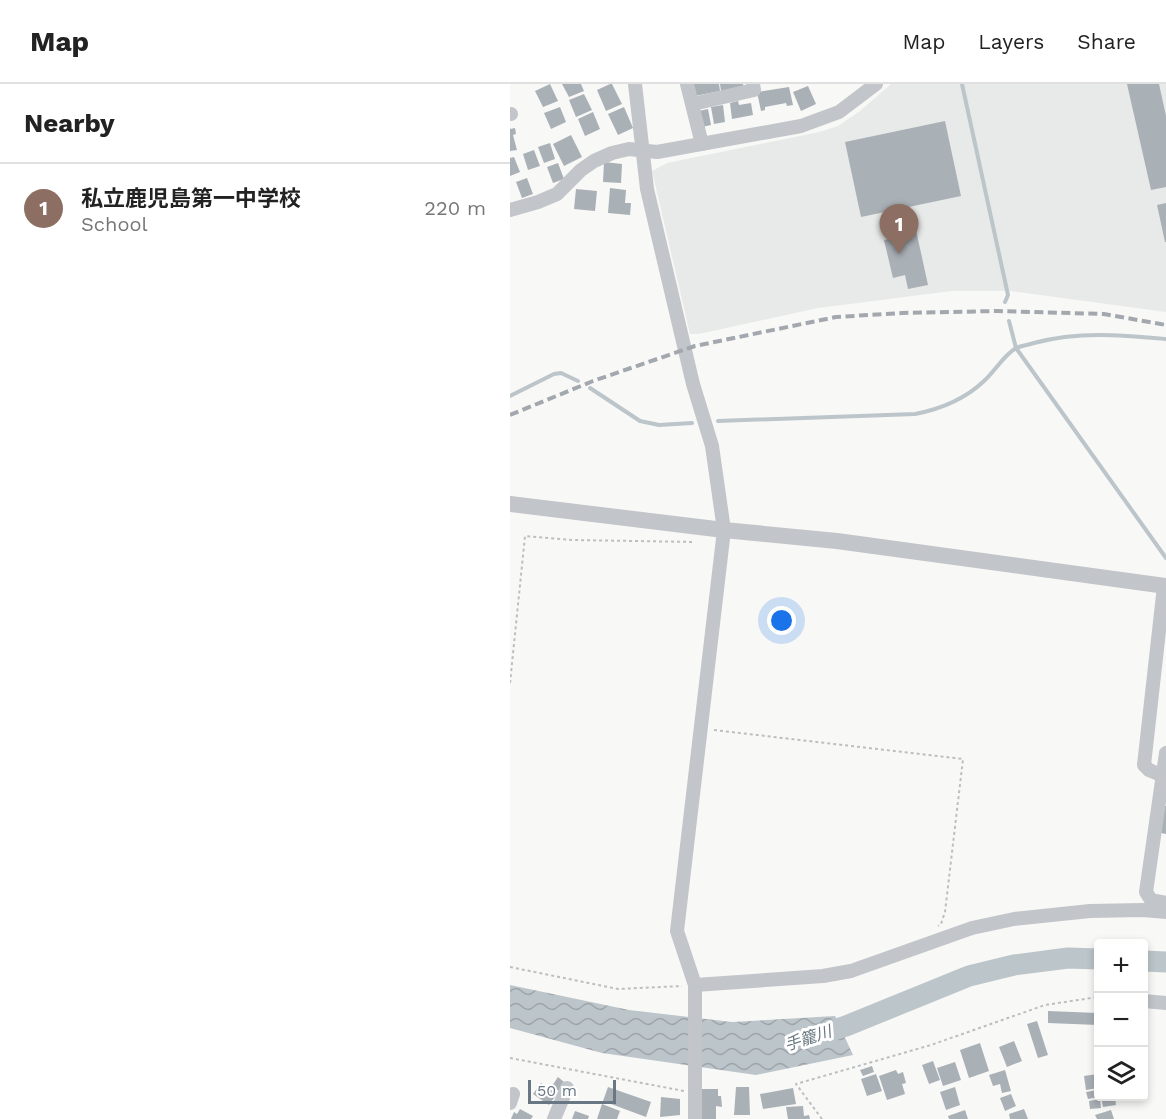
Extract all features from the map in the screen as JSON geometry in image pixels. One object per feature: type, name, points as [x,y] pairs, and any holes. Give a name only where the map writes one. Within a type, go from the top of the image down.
[{"type":"street","points":[[634,84],[649,200],[693,384],[712,446],[723,536],[677,932],[695,988],[695,1119]]},
{"type":"street","points":[[687,84],[702,144]]},
{"type":"street","points":[[693,104],[754,90],[753,84]]},
{"type":"street","points":[[510,210],[557,194],[581,170],[601,158],[629,148],[657,153],[801,126],[839,112],[876,84]]},
{"type":"street","points":[[510,504],[723,536],[837,541],[1165,586],[1144,765],[1164,777]]},
{"type":"street","points":[[1166,753],[1146,892],[1150,900],[1166,903]]},
{"type":"street","points":[[695,988],[823,976],[851,971],[972,928],[1014,920],[1090,911],[1166,912]]},
{"type":"street","points":[[1148,1001],[1166,1003]]},
{"type":"street","points":[[554,1119],[567,1088]]},
{"type":"path","points":[[510,683],[525,536],[573,540],[723,536]]},
{"type":"path","points":[[702,728],[963,759],[945,912],[941,924],[930,930]]},
{"type":"path","points":[[510,967],[618,989],[695,988]]},
{"type":"path","points":[[822,1119],[796,1084],[931,1045],[1045,1005],[1094,998]]},
{"type":"path","points":[[510,1058],[694,1090]]},
{"type":"shaded area","points":[[891,84],[1166,84],[1166,312],[1010,291],[952,291],[818,308],[690,334],[652,171],[667,163],[819,132],[838,126],[860,111]]},
{"type":"water","points":[[510,985],[629,1010],[732,1022],[835,1016],[853,1055],[756,1075],[602,1053],[510,1028]]},
{"type":"building","points":[[550,84],[558,101],[543,107],[535,91]]},
{"type":"building","points":[[562,84],[581,84],[584,91],[569,97]]},
{"type":"building","points":[[610,84],[622,104],[606,111],[597,90]]},
{"type":"building","points":[[693,84],[719,84],[720,91],[695,96]]},
{"type":"building","points":[[720,84],[743,84],[744,88],[721,91]]},
{"type":"building","points":[[1127,84],[1159,84],[1166,116],[1166,187],[1151,190]]},
{"type":"building","points":[[808,86],[816,104],[801,111],[793,92]]},
{"type":"building","points":[[789,87],[793,105],[787,106],[786,103],[765,107],[765,110],[761,111],[757,92]]},
{"type":"building","points":[[584,94],[592,110],[576,117],[569,100]]},
{"type":"building","points":[[738,101],[739,105],[751,103],[753,115],[732,119],[730,103]]},
{"type":"building","points":[[723,105],[725,122],[714,124],[711,107]]},
{"type":"building","points":[[560,107],[566,122],[551,129],[544,113]]},
{"type":"building","points":[[624,107],[633,128],[618,135],[608,114]]},
{"type":"building","points":[[708,109],[711,125],[702,127],[699,111]]},
{"type":"building","points":[[593,112],[600,129],[585,136],[578,119]]},
{"type":"building","points":[[945,121],[961,196],[861,217],[845,142]]},
{"type":"building","points":[[515,128],[516,134],[513,135],[517,150],[510,151],[510,129]]},
{"type":"building","points":[[571,135],[582,157],[564,166],[553,144]]},
{"type":"building","points":[[550,143],[555,159],[544,163],[538,147]]},
{"type":"building","points":[[534,150],[540,166],[528,170],[523,154]]},
{"type":"building","points":[[514,157],[520,172],[510,176],[510,158]]},
{"type":"building","points":[[604,162],[622,164],[621,183],[603,182]]},
{"type":"building","points":[[558,163],[564,179],[553,183],[547,167]]},
{"type":"building","points":[[527,178],[533,194],[522,198],[516,182]]},
{"type":"building","points":[[610,188],[626,190],[625,203],[631,203],[630,215],[608,213]]},
{"type":"building","points":[[576,189],[597,191],[595,211],[574,209]]},
{"type":"building","points":[[1166,203],[1166,242],[1165,242],[1157,205]]},
{"type":"building","points":[[914,221],[928,285],[908,289],[905,275],[893,278],[884,240],[897,237],[894,226]]},
{"type":"building","points":[[1164,806],[1166,806],[1166,834],[1161,833]]},
{"type":"building","points":[[1048,1011],[1094,1013],[1094,1025],[1048,1023]]},
{"type":"building","points":[[1037,1021],[1048,1055],[1038,1058],[1027,1024]]},
{"type":"building","points":[[1014,1041],[1022,1061],[1007,1067],[999,1047]]},
{"type":"building","points":[[980,1043],[989,1071],[969,1078],[960,1050]]},
{"type":"building","points":[[933,1061],[940,1080],[929,1084],[922,1065]]},
{"type":"building","points":[[955,1062],[961,1080],[943,1086],[937,1068]]},
{"type":"building","points":[[872,1066],[874,1072],[863,1076],[860,1070]]},
{"type":"building","points":[[896,1070],[898,1074],[903,1072],[906,1083],[902,1084],[905,1094],[887,1100],[879,1076]]},
{"type":"building","points":[[1005,1070],[1011,1091],[1002,1093],[1000,1084],[993,1086],[989,1075]]},
{"type":"building","points":[[876,1074],[882,1091],[867,1096],[861,1079]]},
{"type":"building","points":[[1094,1075],[1094,1089],[1086,1090],[1084,1076]]},
{"type":"building","points":[[558,1077],[564,1082],[559,1091],[552,1086]]},
{"type":"building","points":[[541,1083],[557,1094],[549,1105],[533,1094]]},
{"type":"building","points":[[608,1087],[651,1102],[646,1117],[603,1101]]},
{"type":"building","points":[[736,1087],[749,1087],[750,1115],[734,1115]]},
{"type":"building","points":[[955,1087],[960,1105],[946,1110],[940,1092]]},
{"type":"building","points":[[793,1088],[796,1104],[763,1109],[760,1094]]},
{"type":"building","points":[[700,1089],[718,1089],[722,1107],[716,1106],[716,1119],[701,1119]]},
{"type":"building","points":[[1094,1091],[1094,1098],[1088,1099],[1086,1092]]},
{"type":"building","points":[[1011,1094],[1016,1106],[1005,1111],[1000,1098]]},
{"type":"building","points":[[661,1097],[680,1099],[680,1115],[660,1117]]},
{"type":"building","points":[[1089,1101],[1100,1101],[1101,1108],[1090,1109]]},
{"type":"building","points":[[1102,1101],[1116,1101],[1116,1105],[1103,1107]]},
{"type":"building","points":[[602,1104],[620,1111],[617,1119],[597,1119]]},
{"type":"building","points":[[803,1106],[804,1116],[809,1115],[810,1119],[788,1119],[786,1107]]},
{"type":"building","points":[[520,1109],[533,1116],[531,1119],[511,1119],[514,1112],[517,1114]]},
{"type":"building","points":[[1024,1109],[1028,1119],[1010,1119],[1009,1114]]},
{"type":"building","points":[[965,1110],[968,1119],[949,1119],[948,1116]]},
{"type":"building","points":[[1111,1110],[1114,1119],[1097,1119],[1095,1115]]},
{"type":"building","points":[[575,1111],[589,1116],[588,1119],[572,1119]]},
{"type":"waterway","points":[[962,84],[1008,295],[1005,302]]},
{"type":"waterway","points":[[1009,321],[1016,348],[1166,558]]},
{"type":"waterway","points":[[718,421],[915,414],[943,406],[976,388],[1016,348],[1050,339],[1083,335],[1166,339]]},
{"type":"waterway","points":[[510,396],[554,374],[561,373],[578,381]]},
{"type":"waterway","points":[[590,388],[640,421],[659,425],[692,423]]},
{"type":"waterway","name":"手籠川","points":[[815,1036],[846,1026],[969,976],[1014,965],[1068,958],[1094,959]]},
{"type":"waterway","name":"手籠川","points":[[1148,961],[1166,962]]},
{"type":"railway","points":[[510,415],[593,381],[695,346],[836,317],[997,311],[1104,314],[1166,325]]},
{"type":"place","name":"私立鹿児島第一中学校","points":[[899,254]]}]
